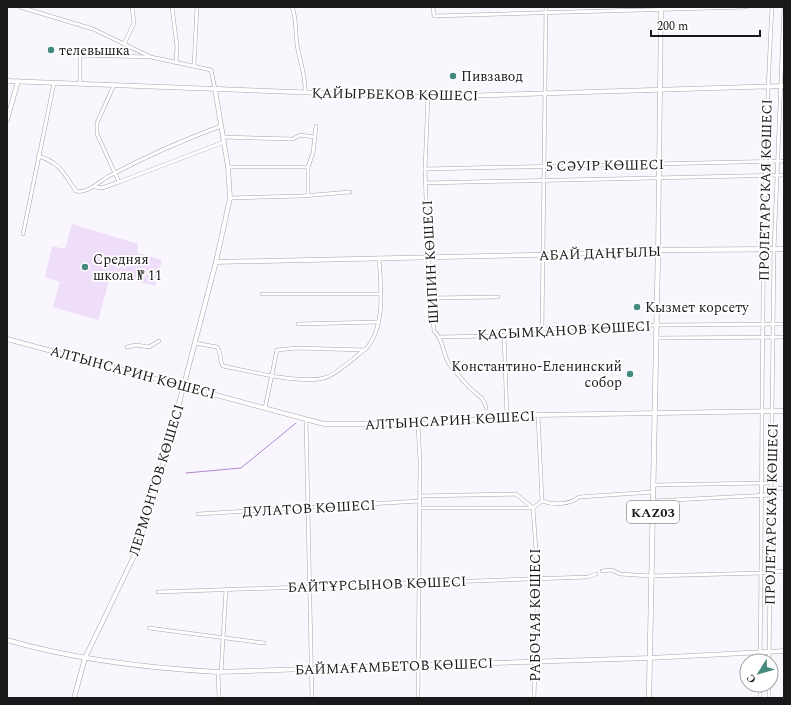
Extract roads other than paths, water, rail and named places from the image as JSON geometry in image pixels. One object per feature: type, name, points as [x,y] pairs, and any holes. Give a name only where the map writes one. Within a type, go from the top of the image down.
[{"type":"main road","name":"АБАЙ ДАҢҒЫЛЫ","points":[[658,250],[784,249]]},
{"type":"main road","name":"KАZ03","points":[[649,698],[658,250]]},
{"type":"street","points":[[20,7],[93,29],[151,57],[211,70],[215,89]]},
{"type":"street","points":[[124,44],[134,23],[132,7]]},
{"type":"street","points":[[172,7],[177,47],[176,63]]},
{"type":"street","points":[[194,66],[197,7]]},
{"type":"street","points":[[292,7],[295,13],[297,44],[306,80],[305,92]]},
{"type":"street","points":[[433,7],[434,16],[661,8],[746,7]]},
{"type":"street","points":[[542,329],[546,7]]},
{"type":"street","name":"ПРОЛЕТАРСКАЯ КӨШЕСІ","points":[[760,652],[763,249],[772,7]]},
{"type":"street","name":"ПРОЛЕТАРСКАЯ КӨШЕСІ","points":[[769,651],[774,249],[782,86],[784,7]]},
{"type":"street","points":[[658,250],[661,8]]},
{"type":"street","points":[[80,84],[80,55],[133,58],[151,57]]},
{"type":"street","name":"ҚАЙЫРБЕКОВ КӨШЕСІ","points":[[7,81],[428,97],[660,91],[782,86]]},
{"type":"street","points":[[7,120],[18,82]]},
{"type":"street","points":[[23,234],[54,82]]},
{"type":"street","points":[[114,85],[97,123],[97,134],[119,182]]},
{"type":"street","name":"ЛЕРМОНТОВ КӨШЕСІ","points":[[74,698],[85,658],[137,550],[184,386],[216,262],[230,198],[228,168],[215,89]]},
{"type":"street","name":"ШИПИН КӨШЕСІ","points":[[428,97],[425,169],[428,257],[434,331],[440,336],[444,354],[448,363],[469,388],[482,397],[486,408]]},
{"type":"street","points":[[38,156],[50,160],[62,168],[74,189],[80,192],[95,186],[100,181],[115,172],[164,147],[221,126]]},
{"type":"street","points":[[308,196],[308,168],[313,153],[316,126]]},
{"type":"street","points":[[95,186],[102,188],[119,182],[223,140],[293,139],[300,135],[315,137]]},
{"type":"street","name":"5 СӘУІР КӨШЕСІ","points":[[425,169],[784,161]]},
{"type":"street","points":[[228,168],[308,168]]},
{"type":"street","name":"5 СӘУІР КӨШЕСІ","points":[[426,183],[784,175]]},
{"type":"street","points":[[230,198],[308,196],[350,192]]},
{"type":"street","name":"АБАЙ ДАҢҒЫЛЫ","points":[[216,262],[542,255],[658,250]]},
{"type":"street","points":[[195,343],[217,347],[221,353],[221,363],[223,366],[271,376],[314,379],[325,378],[365,350],[373,341],[378,322],[381,294],[379,258]]},
{"type":"street","points":[[262,294],[381,294]]},
{"type":"street","points":[[431,298],[498,297]]},
{"type":"street","points":[[298,324],[378,322]]},
{"type":"street","name":"ҚАСЫМҚАНОВ КӨШЕСІ","points":[[440,336],[534,335],[542,329],[656,325],[784,324]]},
{"type":"street","points":[[504,335],[507,417]]},
{"type":"street","name":"ҚАСЫМҚАНОВ КӨШЕСІ","points":[[656,338],[784,337]]},
{"type":"street","name":"АЛТЫНСАРИН КӨШЕСІ","points":[[7,339],[324,424],[418,424],[538,415],[784,411]]},
{"type":"street","points":[[127,347],[136,345],[149,347],[159,341]]},
{"type":"street","points":[[265,408],[276,352],[280,348],[365,350]]},
{"type":"street","points":[[538,415],[540,502]]},
{"type":"street","points":[[306,420],[312,698]]},
{"type":"street","points":[[418,424],[420,496],[418,698]]},
{"type":"street","points":[[653,485],[771,482]]},
{"type":"street","points":[[771,489],[784,488]]},
{"type":"street","points":[[420,508],[534,507],[540,502],[573,502],[579,496],[653,492]]},
{"type":"street","points":[[420,496],[516,494],[534,507]]},
{"type":"street","points":[[653,501],[771,495]]},
{"type":"street","name":"ДУЛАТОВ КӨШЕСІ","points":[[198,514],[420,501]]},
{"type":"street","name":"РАБОЧАЯ КӨШЕСІ","points":[[534,507],[538,578],[534,698]]},
{"type":"street","points":[[602,571],[612,570],[620,574],[651,576],[784,571]]},
{"type":"street","name":"БАЙТҰРСЫНОВ КӨШЕСІ","points":[[158,592],[588,576],[596,574]]},
{"type":"street","points":[[219,698],[226,589]]},
{"type":"street","points":[[149,628],[264,643]]},
{"type":"street","name":"БАЙМАҒАМБЕТОВ КӨШЕСІ","points":[[7,640],[85,658],[185,670],[220,672],[650,658],[784,651]]},
{"type":"waterway","points":[[186,473],[241,468],[296,423]]},
{"type":"place","name":"телевышка","points":[[51,50]]},
{"type":"place","name":"Пивзавод","points":[[453,76]]},
{"type":"place","name":"Средняя школа № 11","points":[[85,267]]},
{"type":"place","name":"Кызмет корсету","points":[[637,307]]},
{"type":"place","name":"Константино-Еленинский собор","points":[[630,374]]}]
